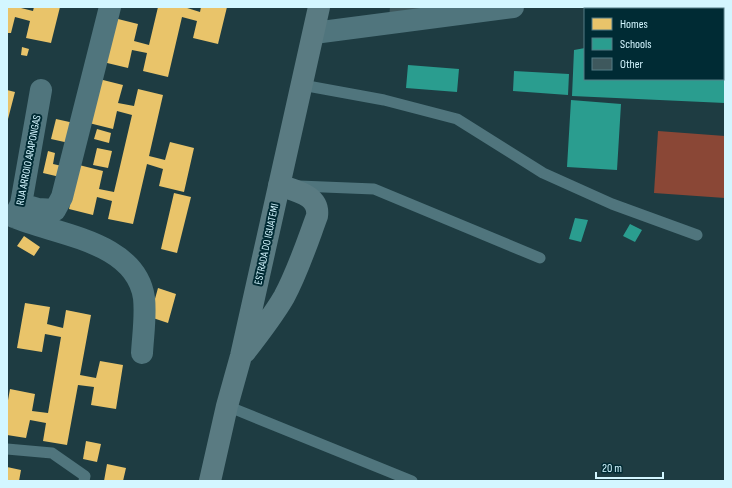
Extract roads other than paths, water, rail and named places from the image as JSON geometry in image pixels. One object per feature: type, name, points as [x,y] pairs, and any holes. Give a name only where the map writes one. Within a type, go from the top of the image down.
[{"type":"main road","name":"ESTRADA DO IGUATEMI","points":[[210,481],[227,406],[241,356],[319,7]]},
{"type":"main road","points":[[241,356],[264,327],[284,297],[297,268],[318,210],[316,203],[312,199],[279,186]]},
{"type":"street","points":[[14,216],[38,209],[55,210],[62,197],[110,7]]},
{"type":"street","points":[[314,33],[513,7]]},
{"type":"street","name":"RUA ARROIO ARAPONGAS","points":[[14,216],[41,90]]},
{"type":"street","points":[[14,216],[32,225],[95,243],[125,264],[134,274],[140,285],[144,298],[142,353]]},
{"type":"lane","points":[[302,85],[384,100],[457,119],[543,173],[612,204],[698,235]]},
{"type":"lane","points":[[279,186],[374,189],[540,258]]},
{"type":"lane","points":[[227,406],[412,481]]},
{"type":"lane","points":[[7,449],[52,453],[85,476],[84,481]]}]
